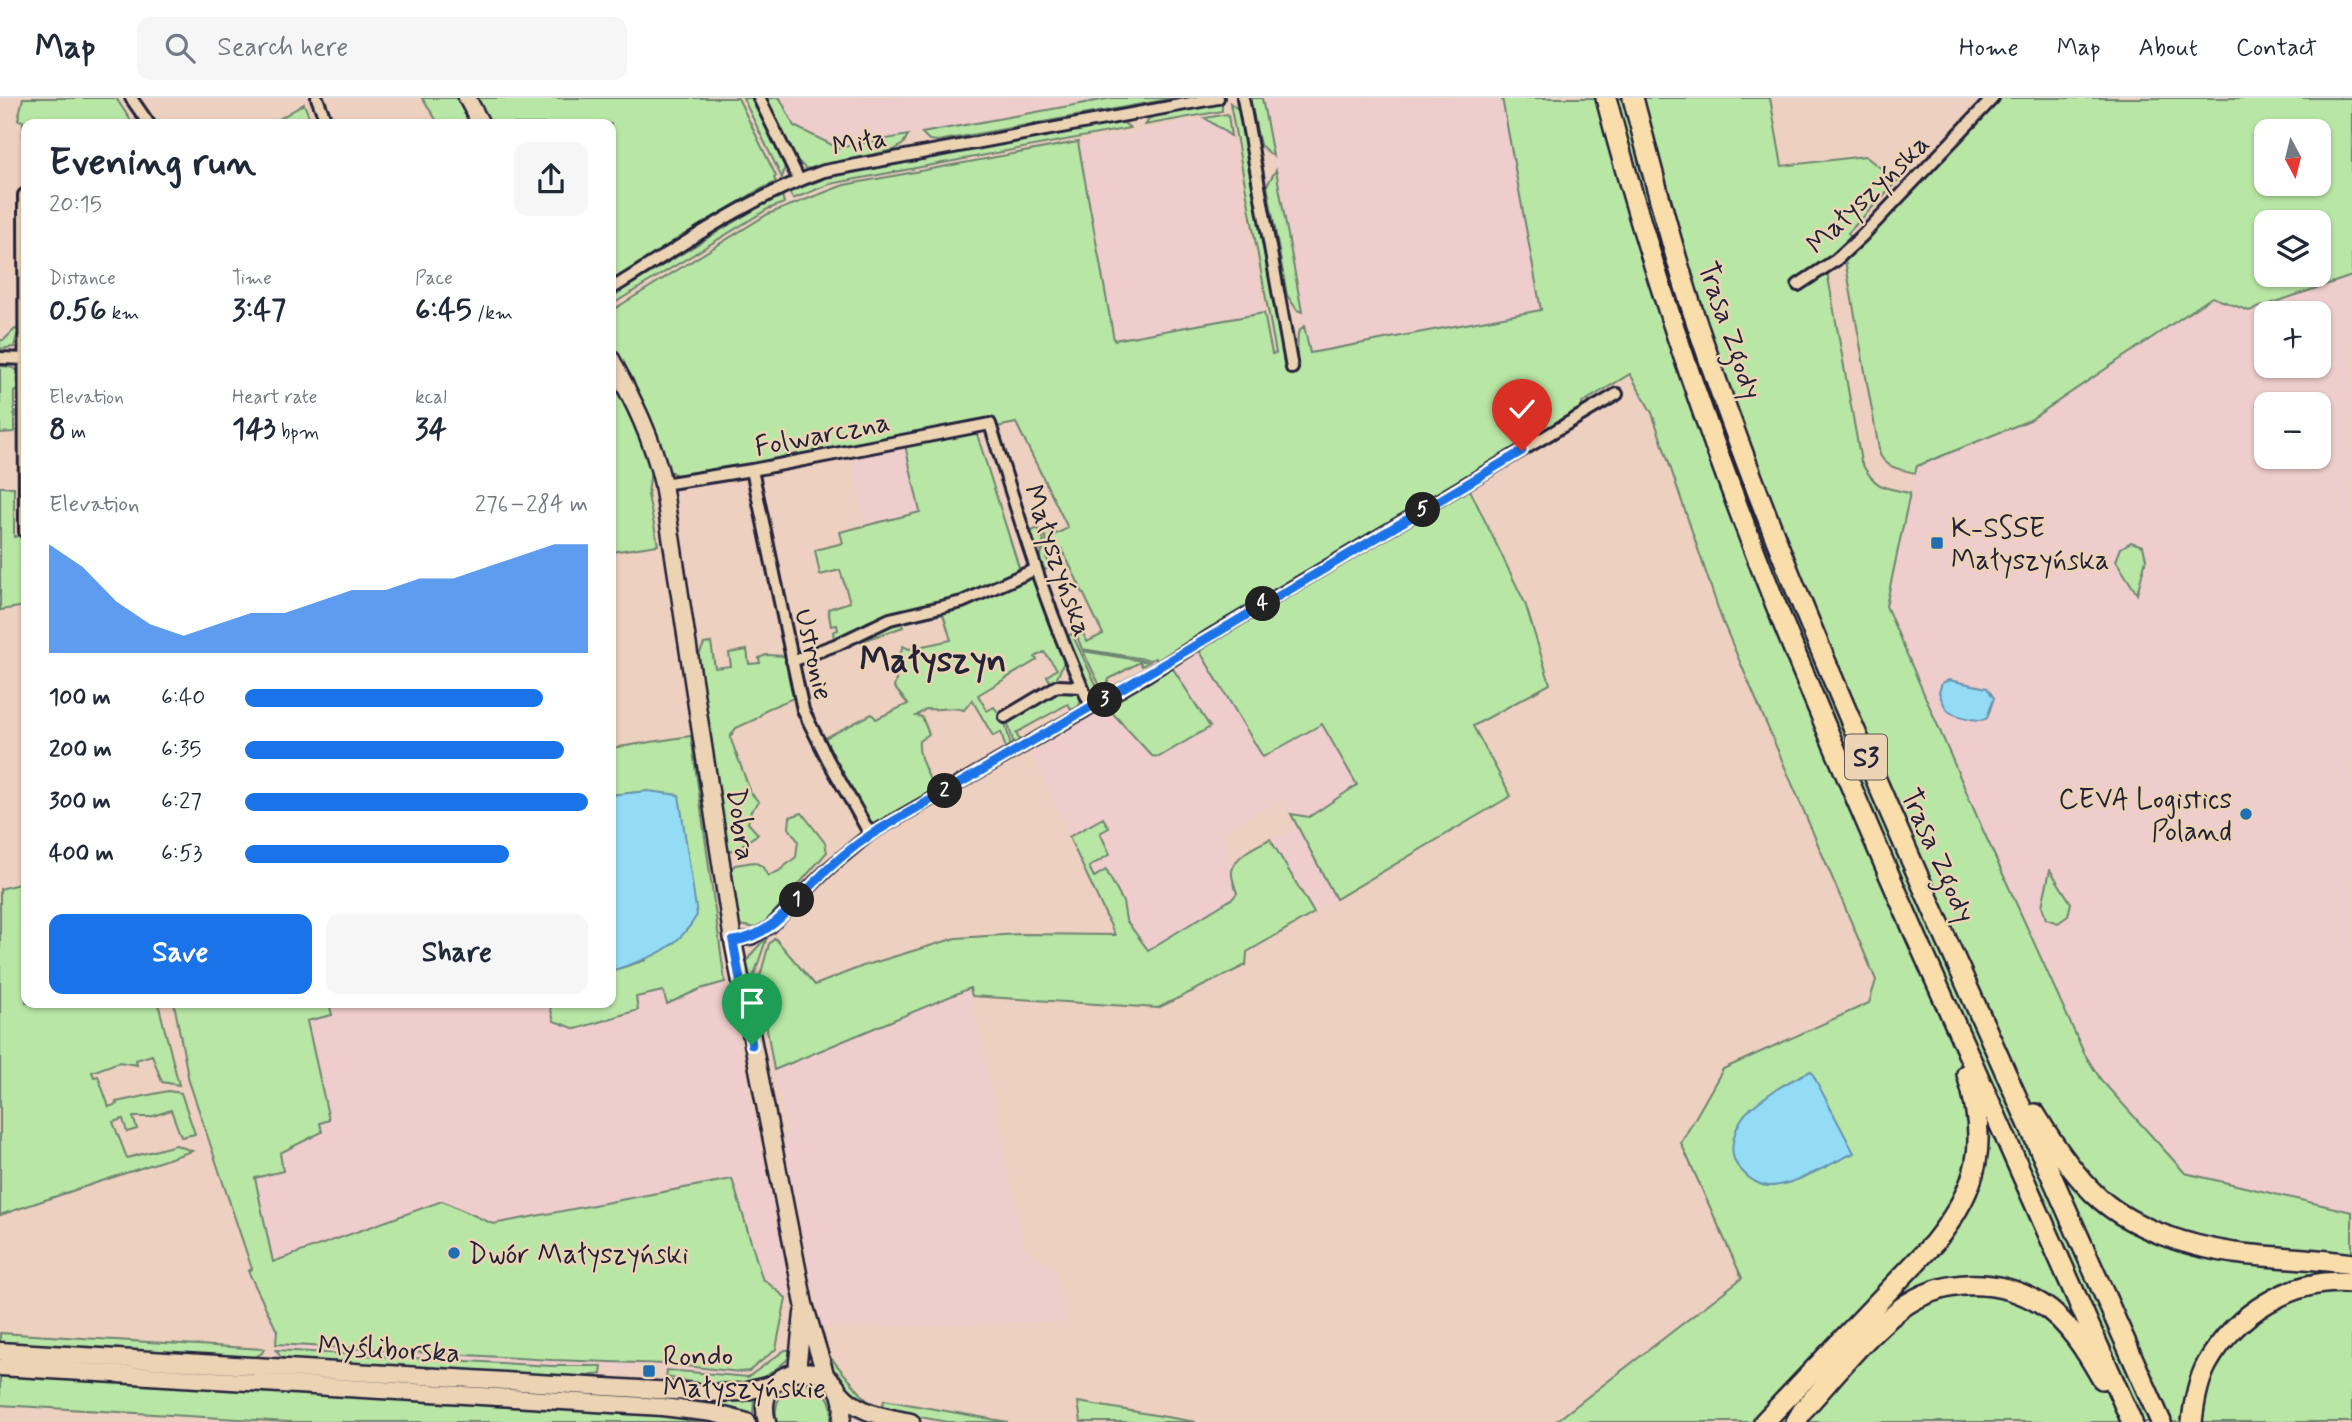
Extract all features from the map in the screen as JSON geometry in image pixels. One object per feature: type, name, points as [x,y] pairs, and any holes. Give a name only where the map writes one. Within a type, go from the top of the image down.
[{"type":"highway","name":"Trasa Zgody","points":[[1606,98],[1647,249],[1721,469],[1798,662],[2130,1422]]},
{"type":"highway","name":"Trasa Zgody","points":[[1633,98],[1690,300],[1751,474],[1822,653],[2161,1422]]},
{"type":"highway","points":[[1765,1422],[1934,1243],[1956,1216],[1971,1181],[1979,1151],[1976,1113],[1972,1089],[1943,996]]},
{"type":"highway","points":[[1994,1047],[2062,1156],[2102,1201],[2124,1215],[2151,1230],[2185,1243],[2234,1252],[2352,1264]]},
{"type":"highway","points":[[2192,1422],[2195,1398],[2206,1366],[2240,1321],[2273,1299],[2301,1287],[2337,1282],[2352,1283]]},
{"type":"highway","points":[[1796,1422],[1803,1410],[1873,1334],[1901,1308],[1931,1292],[1958,1285],[1984,1284],[2012,1290],[2042,1305],[2071,1331],[2130,1422]]},
{"type":"main road","points":[[467,98],[478,119]]},
{"type":"main road","name":"Dobra","points":[[616,369],[640,415],[656,455],[663,484],[733,941],[804,1304],[826,1377]]},
{"type":"main road","name":"Dobra","points":[[797,1371],[804,1304]]},
{"type":"main road","name":"Myśliborska","points":[[0,1351],[697,1393],[743,1392],[774,1384]]},
{"type":"main road","name":"Myśliborska","points":[[0,1367],[648,1406],[713,1413],[747,1422]]},
{"type":"main road","points":[[767,1422],[765,1406],[774,1384],[797,1371],[812,1371],[826,1377],[848,1401],[862,1410],[911,1422]]},
{"type":"main road","points":[[839,1391],[843,1401],[842,1422]]},
{"type":"street","points":[[131,98],[146,119]]},
{"type":"street","points":[[317,98],[325,119]]},
{"type":"street","name":"Miła","points":[[760,98],[799,180]]},
{"type":"street","name":"Miła","points":[[616,286],[760,198],[799,180],[858,163],[1218,98]]},
{"type":"street","points":[[1242,98],[1292,368]]},
{"type":"street","name":"Małyszyńska","points":[[1798,285],[1836,260],[1871,228],[1993,98]]},
{"type":"street","points":[[0,358],[21,359]]},
{"type":"street","points":[[733,941],[752,938],[770,927],[829,868],[870,834],[1092,708],[1617,394]]},
{"type":"street","name":"Małyszyńska","points":[[990,424],[1036,569],[1092,708]]},
{"type":"street","name":"Folwarczna","points":[[663,484],[752,470],[990,424]]},
{"type":"street","name":"Ustronie","points":[[752,470],[803,710],[870,834]]},
{"type":"street","points":[[792,662],[890,619],[962,602],[1036,569]]},
{"type":"street","points":[[1006,718],[1057,686],[1082,687]]},
{"type":"shaded area","points":[[780,98],[1112,98],[838,148],[794,126]]},
{"type":"shaded area","points":[[1262,98],[1502,98],[1542,311],[1309,353]]},
{"type":"shaded area","points":[[1205,118],[1231,136],[1264,313],[1114,340],[1078,142]]},
{"type":"shaded area","points":[[2352,203],[2352,1212],[2185,1173],[2101,1080],[2084,1053],[1982,828],[1886,606],[1916,466],[2030,420],[2254,269],[2254,287],[2331,287],[2331,249]]},
{"type":"shaded area","points":[[905,445],[920,512],[866,526],[850,458]]},
{"type":"shaded area","points":[[1199,650],[1203,655],[1322,723],[1357,785],[1309,817],[1291,814],[1282,799],[1222,833],[1243,897],[1131,967],[1031,752],[1107,707],[1152,758],[1159,757],[1209,727],[1172,667]]},
{"type":"shaded area","points":[[691,736],[725,982],[791,1289],[764,1355],[742,1378],[602,1366],[284,1366],[189,1081],[175,1008],[616,1008],[616,747]]},
{"type":"shaded area","points":[[1298,829],[1336,899],[1314,913],[1270,839]]},
{"type":"shaded area","points":[[970,988],[1025,1249],[1056,1270],[1065,1322],[822,1328],[783,1140],[788,1133],[774,1070]]},
{"type":"green space","points":[[23,98],[116,98],[130,119],[21,119],[18,120]]},
{"type":"green space","points":[[422,98],[738,98],[776,176],[776,182],[616,278],[616,119],[436,119]]},
{"type":"green space","points":[[743,98],[752,98],[785,166],[782,178]]},
{"type":"green space","points":[[767,98],[780,98],[794,126],[838,148],[908,135],[903,144],[894,150],[814,169],[805,168],[796,159]]},
{"type":"green space","points":[[1112,98],[1175,98],[938,141],[929,140],[922,133]]},
{"type":"green space","points":[[1250,98],[1262,98],[1273,156],[1260,145]]},
{"type":"green space","points":[[1502,98],[1770,98],[1782,166],[1865,156],[1897,181],[1848,233],[1851,238],[1829,257],[1828,277],[1861,462],[1876,482],[1893,490],[1910,493],[1886,606],[1982,828],[2084,1053],[2101,1080],[2185,1173],[2352,1212],[2352,1422],[1555,1422],[1742,1278],[1681,1143],[1723,1069],[1869,1003],[1876,980],[1722,620],[1652,413],[1630,374],[1582,403],[1582,409],[1159,662],[1155,658],[1151,660],[1082,649],[1077,636],[1083,633],[1087,642],[1103,634],[1062,549],[1046,557],[1051,567],[1045,570],[1039,558],[1047,541],[1044,534],[1049,531],[1052,536],[1068,528],[1016,423],[997,427],[995,418],[754,464],[677,475],[668,470],[649,414],[616,352],[616,308],[768,214],[844,185],[1078,142],[1114,340],[1264,313],[1272,354],[1276,353],[1230,103],[1239,110],[1284,357],[1297,355],[1298,333],[1304,326],[1310,353],[1541,310]]},
{"type":"green space","points":[[2000,98],[2352,98],[2352,276],[2331,283],[2331,210],[2254,210],[2254,287],[2320,287],[2278,301],[2254,301],[2254,309],[2249,311],[2212,297],[2030,420],[1917,466],[1915,473],[1891,466],[1880,455],[1845,260]]},
{"type":"green space","points":[[1222,103],[1222,111],[1145,125],[1152,116]]},
{"type":"green space","points":[[304,104],[310,119],[279,119]]},
{"type":"green space","points":[[1227,114],[1231,136],[1205,118]]},
{"type":"green space","points":[[1118,122],[1130,128],[830,184],[793,199],[789,192],[827,178]]},
{"type":"green space","points":[[1276,170],[1302,312],[1297,310],[1287,295],[1267,185]]},
{"type":"green space","points":[[782,195],[784,203],[768,209],[616,302],[616,294]]},
{"type":"green space","points":[[15,329],[21,330],[21,335],[17,335],[14,347],[0,349],[0,340],[4,340]]},
{"type":"green space","points":[[0,366],[16,369],[19,375],[21,391],[14,391],[14,432],[0,433]]},
{"type":"green space","points":[[616,382],[630,411],[651,469],[648,495],[658,545],[616,551]]},
{"type":"green space","points":[[976,431],[1020,571],[941,604],[869,621],[834,639],[833,632],[838,630],[837,625],[831,626],[828,609],[850,602],[840,570],[820,575],[815,550],[843,543],[840,532],[920,512],[905,445]]},
{"type":"green space","points":[[0,487],[14,487],[14,537],[21,535],[21,607],[0,610]]},
{"type":"green space","points":[[1469,488],[1525,603],[1550,684],[1473,726],[1511,796],[1336,899],[1291,814],[1309,817],[1357,785],[1322,724],[1263,757],[1199,650]]},
{"type":"green space","points":[[1038,528],[1044,541],[1036,558],[1028,533]]},
{"type":"green space","points":[[2131,542],[2143,546],[2146,559],[2137,594],[2116,561],[2121,548]]},
{"type":"green space","points":[[1035,574],[1066,657],[1054,685],[1047,676],[1057,669],[1044,652],[1035,657],[1037,660],[978,695],[987,711],[994,707],[1005,722],[1011,747],[1006,749],[1001,732],[993,736],[972,700],[964,710],[926,709],[916,716],[922,717],[929,734],[919,741],[919,747],[934,790],[871,826],[821,740],[872,714],[876,719],[908,704],[894,687],[901,651],[903,646],[909,649],[951,640],[943,614],[902,623],[903,627],[827,653],[798,667],[798,663],[861,634]]},
{"type":"green space","points":[[1072,634],[1101,695],[1094,696],[1081,680],[1065,637]]},
{"type":"green space","points":[[711,643],[715,668],[731,666],[729,653],[747,650],[749,664],[760,663],[759,658],[766,655],[787,656],[796,697],[767,709],[756,719],[736,728],[730,737],[751,793],[759,802],[751,811],[748,823],[758,834],[734,850],[725,851],[697,659],[704,644]]},
{"type":"green space","points":[[1083,651],[1149,662],[1142,666],[1140,662],[1109,679],[1104,694]]},
{"type":"green space","points":[[1172,667],[1210,727],[1159,757],[1152,756],[1107,707]]},
{"type":"green space","points":[[1060,688],[1079,692],[1078,708],[1073,712],[1068,704],[1016,733],[1020,741],[1014,745],[1007,720]]},
{"type":"green space","points":[[691,736],[725,982],[700,989],[667,1004],[663,991],[636,997],[638,1010],[576,1029],[554,1021],[550,1008],[616,1008],[616,969],[646,960],[648,791],[616,794],[616,747]]},
{"type":"green space","points":[[802,813],[825,843],[827,852],[764,924],[757,928],[739,925],[735,920],[728,872],[735,865],[754,862],[762,866],[768,876],[779,871],[796,857],[798,841],[789,828],[790,817]]},
{"type":"green space","points":[[1103,818],[1109,828],[1100,833],[1110,854],[1089,867],[1094,877],[1106,870],[1123,902],[1126,920],[1148,950],[1233,898],[1237,893],[1232,876],[1234,865],[1248,851],[1270,839],[1314,913],[1247,952],[1246,965],[1158,1008],[972,996],[970,988],[774,1070],[761,994],[755,994],[769,944],[775,938],[815,985],[863,966],[956,938],[1019,934],[1115,935],[1069,837]]},
{"type":"green space","points":[[2050,870],[2071,903],[2068,916],[2058,923],[2046,919],[2042,906]]},
{"type":"green space","points":[[21,883],[21,1008],[159,1008],[179,1085],[162,1082],[152,1055],[136,1060],[137,1065],[119,1062],[92,1072],[94,1077],[98,1076],[109,1107],[117,1104],[116,1102],[168,1091],[181,1093],[195,1134],[181,1137],[171,1110],[150,1117],[133,1117],[137,1129],[127,1132],[123,1119],[113,1122],[127,1158],[176,1145],[192,1151],[0,1215],[0,889]]},
{"type":"green space","points":[[767,937],[750,987],[746,964]]},
{"type":"green space","points":[[175,1008],[330,1008],[332,1015],[307,1021],[329,1120],[320,1123],[322,1132],[280,1153],[283,1171],[255,1178],[273,1262],[442,1201],[493,1224],[732,1179],[762,1278],[786,1298],[776,1349],[749,1371],[740,1372],[667,1364],[276,1344],[277,1331],[248,1271],[252,1269],[189,1081]]},
{"type":"green space","points":[[0,1333],[264,1349],[252,1359],[0,1344]]},
{"type":"green space","points":[[276,1350],[552,1366],[602,1366],[601,1374],[571,1378],[287,1361]]},
{"type":"green space","points":[[785,1350],[794,1350],[786,1361],[764,1378],[748,1384],[712,1386],[666,1377],[667,1370],[748,1377]]},
{"type":"green space","points":[[824,1350],[870,1406],[853,1395],[840,1375],[830,1367]]},
{"type":"green space","points":[[0,1358],[695,1400],[754,1398],[753,1415],[695,1403],[0,1361]]},
{"type":"green space","points":[[0,1374],[687,1416],[722,1422],[288,1422],[0,1405]]},
{"type":"green space","points":[[806,1383],[824,1392],[830,1402],[830,1422],[777,1422],[776,1407],[781,1395],[791,1387]]},
{"type":"green space","points":[[884,1400],[1008,1422],[947,1422],[882,1410]]},
{"type":"green space","points":[[1078,1402],[1196,1422],[1081,1422]]},
{"type":"water","points":[[1949,680],[1987,688],[1994,698],[1987,718],[1971,719],[1953,714],[1947,709],[1939,692],[1942,683]]},
{"type":"water","points":[[648,791],[679,795],[697,915],[671,945],[649,958],[616,969],[616,794]]},
{"type":"water","points":[[1811,1071],[1854,1153],[1789,1183],[1768,1186],[1756,1183],[1741,1170],[1733,1156],[1732,1147],[1740,1121],[1765,1097]]},
{"type":"place","name":"K-SSSE Małyszyńska","points":[[1937,543]]},
{"type":"place","name":"CEVA Logistics Poland","points":[[2246,814]]},
{"type":"place","name":"Dwór Małyszyński","points":[[454,1253]]},
{"type":"place","name":"Rondo Małyszyńskie","points":[[649,1371]]},
{"type":"district","name":"Małyszyn","points":[[933,659]]},
{"type":"route","points":[[752,1045],[733,941],[752,938],[770,927],[829,868],[870,834],[1097,705],[1522,451]]}]
